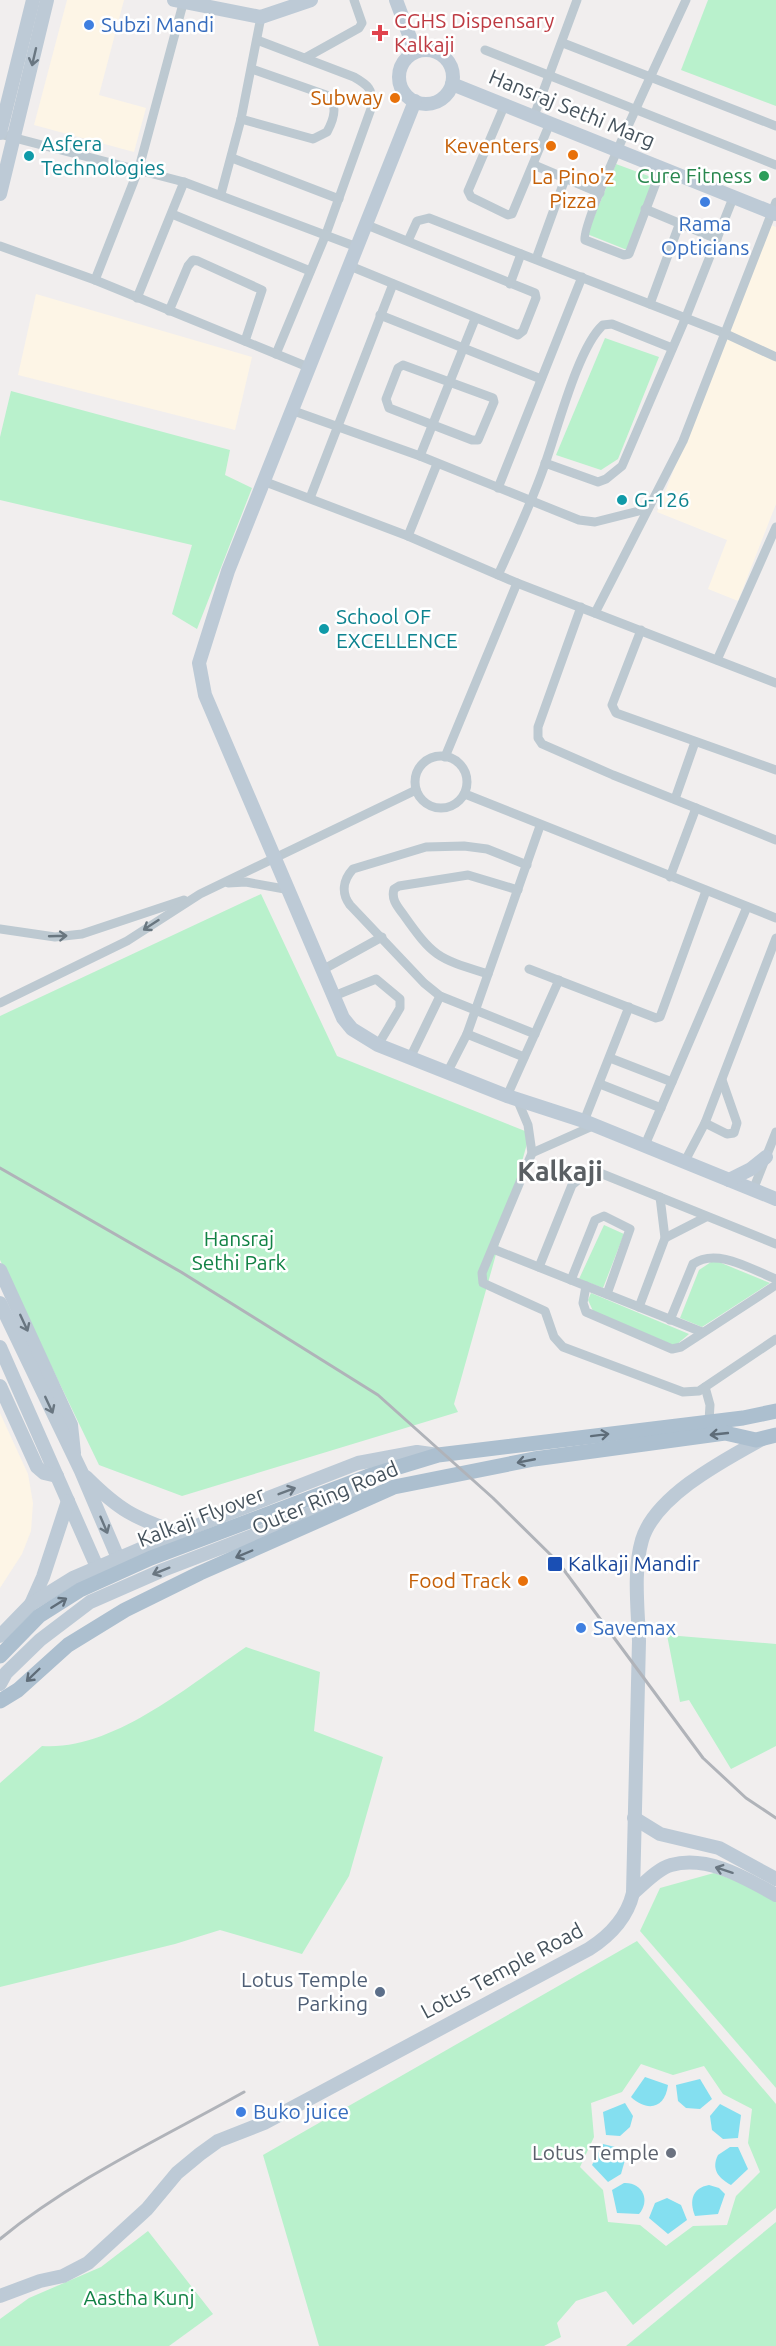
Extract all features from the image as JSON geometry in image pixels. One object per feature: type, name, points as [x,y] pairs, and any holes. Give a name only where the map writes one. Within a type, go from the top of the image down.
[{"type":"main road","points":[[438,1455],[743,1418],[776,1411]]},
{"type":"main road","name":"Outer Ring Road","points":[[0,1701],[18,1690],[68,1644],[125,1610],[200,1573],[394,1487],[534,1459],[725,1433],[769,1437]]},
{"type":"main road","name":"Kalkaji Flyover","points":[[0,1656],[39,1616],[80,1590],[151,1558],[369,1476],[438,1455]]},
{"type":"street","points":[[33,0],[0,134],[139,168],[184,182],[357,247]]},
{"type":"street","points":[[0,194],[48,0]]},
{"type":"street","points":[[95,280],[139,168],[181,1],[225,5],[261,17],[311,0]]},
{"type":"street","points":[[305,58],[359,28],[362,23],[354,0]]},
{"type":"street","points":[[396,0],[415,51]]},
{"type":"street","points":[[534,116],[564,43],[577,0]]},
{"type":"street","points":[[662,167],[627,255],[588,242],[583,232],[686,0]]},
{"type":"street","points":[[221,194],[241,119],[261,17]]},
{"type":"street","points":[[257,40],[354,77],[372,91],[372,106],[339,199],[276,354]]},
{"type":"street","points":[[564,43],[776,126]]},
{"type":"street","points":[[428,50],[444,57],[451,67],[452,84],[444,97],[436,102],[416,101],[402,88],[399,75],[403,62],[415,51],[428,50]]},
{"type":"street","points":[[485,50],[552,74],[776,165]]},
{"type":"street","points":[[241,119],[313,139],[327,132],[335,109],[332,99],[326,95],[252,69]]},
{"type":"street","name":"Hansraj Sethi Marg","points":[[452,84],[662,167],[733,198],[774,210]]},
{"type":"street","points":[[416,101],[228,571],[199,663],[205,695],[348,1025],[378,1045],[512,1097],[590,1123],[776,1199]]},
{"type":"street","points":[[505,104],[469,186],[469,194],[490,207],[512,214],[550,123]]},
{"type":"street","points":[[232,158],[339,199]]},
{"type":"street","points":[[534,165],[600,193]]},
{"type":"street","points":[[536,259],[565,179]]},
{"type":"street","points":[[137,298],[184,182]]},
{"type":"street","points":[[545,463],[590,481],[606,479],[622,466],[686,317],[733,198]]},
{"type":"street","points":[[645,209],[717,239]]},
{"type":"street","points":[[595,614],[683,441],[774,210]]},
{"type":"street","points":[[172,214],[310,271]]},
{"type":"street","points":[[408,241],[417,221],[429,218],[686,317],[776,357]]},
{"type":"street","points":[[350,266],[475,319],[518,335],[522,333],[537,296],[367,225]]},
{"type":"street","points":[[650,303],[679,225]]},
{"type":"street","points":[[0,246],[95,280],[308,368]]},
{"type":"street","points":[[510,284],[520,254]]},
{"type":"street","points":[[169,311],[191,262],[198,261],[262,290],[245,341]]},
{"type":"street","points":[[498,488],[582,277]]},
{"type":"street","points":[[310,498],[393,284]]},
{"type":"street","points":[[380,315],[541,379]]},
{"type":"street","points":[[420,456],[475,319]]},
{"type":"street","points":[[498,575],[531,502],[574,377],[600,327],[612,324],[672,348]]},
{"type":"street","points":[[403,365],[449,381],[491,397],[494,402],[478,440],[472,440],[389,408],[386,399],[398,368],[403,365]]},
{"type":"street","points":[[291,410],[420,456],[531,502],[588,522],[605,521],[647,509]]},
{"type":"street","points":[[408,536],[437,464]]},
{"type":"street","points":[[263,481],[408,536],[517,584],[776,683]]},
{"type":"street","points":[[717,660],[776,527]]},
{"type":"street","points":[[445,757],[517,584]]},
{"type":"street","points":[[581,608],[538,727],[538,738],[548,747],[776,840]]},
{"type":"street","points":[[641,630],[614,699],[613,709],[621,716],[776,770]]},
{"type":"street","points":[[675,799],[696,742]]},
{"type":"street","points":[[445,757],[453,759],[464,769],[467,784],[465,794],[456,804],[440,808],[425,803],[416,790],[416,775],[420,768],[431,759],[445,757]]},
{"type":"street","points":[[0,929],[55,937],[82,934],[200,894],[275,860],[416,790]]},
{"type":"street","points":[[465,794],[540,826],[776,918]]},
{"type":"street","points":[[670,877],[696,808]]},
{"type":"street","points":[[447,1072],[466,1034],[540,826]]},
{"type":"street","points":[[527,865],[487,849],[465,846],[426,847],[353,869],[345,881],[346,898],[424,983],[440,996],[535,1034]]},
{"type":"street","points":[[488,974],[442,959],[427,948],[395,902],[394,889],[468,875],[518,890]]},
{"type":"street","points":[[223,884],[246,882],[290,890]]},
{"type":"street","points":[[529,969],[656,1018],[663,1015],[706,891]]},
{"type":"street","points":[[0,1003],[127,941],[200,894]]},
{"type":"street","points":[[645,1145],[747,907]]},
{"type":"street","points":[[324,969],[382,937]]},
{"type":"street","points":[[685,1161],[705,1123],[776,938]]},
{"type":"street","points":[[334,996],[376,979],[400,999],[400,1008],[378,1045]]},
{"type":"street","points":[[559,980],[524,1057],[512,1097],[528,1125],[532,1153],[482,1273],[483,1283],[545,1311],[554,1337],[563,1347],[683,1392],[699,1391],[776,1339]]},
{"type":"street","points":[[411,1056],[440,996]]},
{"type":"street","points":[[532,1153],[590,1123],[600,1084],[629,1007]]},
{"type":"street","points":[[466,1034],[524,1057]]},
{"type":"street","points":[[610,1058],[672,1082]]},
{"type":"street","points":[[705,1123],[727,1134],[734,1133],[736,1120],[722,1080]]},
{"type":"street","points":[[600,1084],[661,1108]]},
{"type":"street","points":[[753,1190],[776,1132]]},
{"type":"street","points":[[729,1180],[751,1169],[766,1157]]},
{"type":"street","points":[[539,1267],[572,1185],[584,1175],[600,1173],[776,1244]]},
{"type":"street","points":[[639,1307],[665,1238],[660,1197]]},
{"type":"street","points":[[571,1280],[595,1220],[604,1216],[630,1229],[607,1294]]},
{"type":"street","points":[[665,1238],[706,1217]]},
{"type":"street","points":[[493,1249],[702,1332]]},
{"type":"street","points":[[670,1320],[693,1264],[700,1259],[718,1257],[776,1279]]},
{"type":"street","points":[[0,1270],[72,1425],[74,1457]]},
{"type":"street","points":[[586,1286],[583,1303],[586,1312],[666,1347],[677,1349],[776,1285]]},
{"type":"street","points":[[0,1303],[81,1471],[118,1558],[118,1590]]},
{"type":"street","points":[[0,1347],[97,1567],[118,1590]]},
{"type":"street","points":[[0,1386],[37,1467],[44,1473],[57,1476]]},
{"type":"street","points":[[705,1387],[710,1405],[709,1421]]},
{"type":"street","name":"Lotus Temple Road","points":[[0,2296],[40,2281],[63,2276],[88,2263],[147,2209],[177,2173],[218,2142],[264,2123],[590,1949],[606,1938],[630,1905],[633,1893],[639,1641],[637,1600],[641,1541],[650,1520],[667,1500],[725,1460],[769,1437]]},
{"type":"street","points":[[0,1636],[31,1604],[97,1567],[178,1533],[358,1464],[417,1452],[438,1455]]},
{"type":"street","points":[[81,1471],[117,1507],[143,1521],[178,1533]]},
{"type":"street","points":[[0,1684],[6,1674],[40,1640],[90,1602],[364,1493],[394,1487]]},
{"type":"street","points":[[31,1604],[43,1577],[68,1501]]},
{"type":"street","points":[[233,1512],[225,1519],[224,1526],[226,1536],[236,1544]]},
{"type":"street","points":[[18,1616],[30,1615],[38,1619],[43,1630],[40,1640]]},
{"type":"street","points":[[634,1818],[660,1834],[719,1848],[776,1879]]},
{"type":"street","points":[[633,1893],[664,1868],[689,1864],[722,1869],[776,1895]]},
{"type":"shaded area","points":[[67,0],[124,0],[99,95],[146,108],[134,152],[34,125]]},
{"type":"shaded area","points":[[771,225],[776,227],[776,504],[738,601],[708,589],[727,540],[657,512]]},
{"type":"shaded area","points":[[36,294],[252,357],[235,430],[18,375]]},
{"type":"shaded area","points":[[0,1413],[28,1474],[33,1503],[31,1531],[22,1554],[0,1588]]},
{"type":"green space","points":[[708,0],[776,0],[776,106],[681,70]]},
{"type":"green space","points":[[616,164],[654,178],[627,250],[587,234]]},
{"type":"green space","points":[[605,338],[659,357],[618,459],[601,470],[556,455]]},
{"type":"green space","points":[[11,391],[230,450],[225,475],[252,488],[197,629],[172,614],[192,545],[0,500],[0,437]]},
{"type":"green space","name":"Hansraj Sethi Park","points":[[261,894],[337,1056],[530,1133],[454,1404],[458,1412],[182,1496],[99,1465],[0,1260],[0,1016]]},
{"type":"green space","points":[[604,1225],[624,1234],[603,1288],[579,1279]]},
{"type":"green space","points":[[714,1260],[770,1283],[702,1327],[680,1318],[699,1270]]},
{"type":"green space","points":[[591,1293],[689,1334],[675,1346],[593,1311],[588,1300]]},
{"type":"green space","points":[[667,1635],[776,1644],[776,1746],[731,1769],[689,1700],[680,1702]]},
{"type":"green space","points":[[246,1647],[320,1672],[314,1731],[383,1757],[349,1876],[302,1954],[220,1930],[175,1944],[0,1987],[0,1783],[42,1746],[69,1745],[96,1738],[123,1727],[149,1713]]},
{"type":"green space","points":[[714,1873],[776,1894],[776,2088],[640,1931],[660,1888]]},
{"type":"green space","points":[[637,1941],[776,2104],[776,2208],[633,2325],[606,2291],[576,2301],[557,2323],[561,2337],[544,2346],[319,2346],[263,2155]],"holes":[[[641,2064],[673,2075],[704,2066],[723,2094],[752,2109],[748,2143],[760,2172],[736,2196],[727,2225],[693,2226],[666,2246],[640,2225],[608,2222],[603,2190],[580,2167],[594,2137],[591,2103],[622,2092]]]},
{"type":"green space","points":[[776,2222],[776,2346],[626,2346]]},
{"type":"green space","name":"Aastha Kunj","points":[[148,2231],[213,2314],[169,2346],[0,2346],[0,2319],[29,2298],[101,2267]]},
{"type":"water","points":[[645,2077],[668,2085],[663,2099],[654,2106],[643,2105],[631,2097]]},
{"type":"water","points":[[700,2079],[712,2099],[700,2109],[686,2108],[678,2101],[676,2085]]},
{"type":"water","points":[[625,2103],[633,2116],[630,2127],[620,2136],[606,2135],[603,2112]]},
{"type":"water","points":[[720,2104],[741,2115],[738,2138],[723,2139],[712,2130],[710,2116]]},
{"type":"water","points":[[603,2144],[619,2148],[625,2160],[621,2174],[608,2182],[592,2165]]},
{"type":"water","points":[[730,2147],[738,2147],[748,2169],[731,2185],[719,2176],[715,2165],[718,2155]]},
{"type":"water","points":[[624,2183],[636,2185],[643,2193],[643,2209],[639,2214],[617,2213],[612,2190]]},
{"type":"water","points":[[709,2185],[719,2188],[725,2194],[718,2214],[695,2216],[692,2205],[693,2196],[699,2189]]},
{"type":"water","points":[[667,2198],[681,2205],[687,2220],[668,2234],[649,2218],[655,2203]]},
{"type":"railway","points":[[0,1168],[181,1272],[378,1395],[493,1498],[558,1562],[703,1758],[746,1798],[776,1818]]},
{"type":"railway","points":[[0,2239],[28,2217],[88,2178],[244,2092]]},
{"type":"place","name":"Subzi Mandi","points":[[89,25]]},
{"type":"place","name":"CGHS Dispensary Kalkaji","points":[[380,33]]},
{"type":"place","name":"Subway","points":[[395,98]]},
{"type":"place","name":"Keventers","points":[[551,146]]},
{"type":"place","name":"La Pino'z Pizza","points":[[573,155]]},
{"type":"place","name":"Asfera Technologies","points":[[29,156]]},
{"type":"place","name":"Cure Fitness","points":[[764,176]]},
{"type":"place","name":"Rama Opticians","points":[[705,202]]},
{"type":"place","name":"G-126","points":[[622,500]]},
{"type":"place","name":"School OF EXCELLENCE","points":[[324,629]]},
{"type":"place","name":"Kalkaji Mandir","points":[[555,1564]]},
{"type":"place","name":"Food Track","points":[[523,1581]]},
{"type":"place","name":"Savemax","points":[[581,1628]]},
{"type":"place","name":"Lotus Temple Parking","points":[[380,1992]]},
{"type":"place","name":"Buko juice","points":[[241,2112]]},
{"type":"place","name":"Lotus Temple","points":[[671,2153]]},
{"type":"district","name":"Kalkaji","points":[[560,1172]]}]
